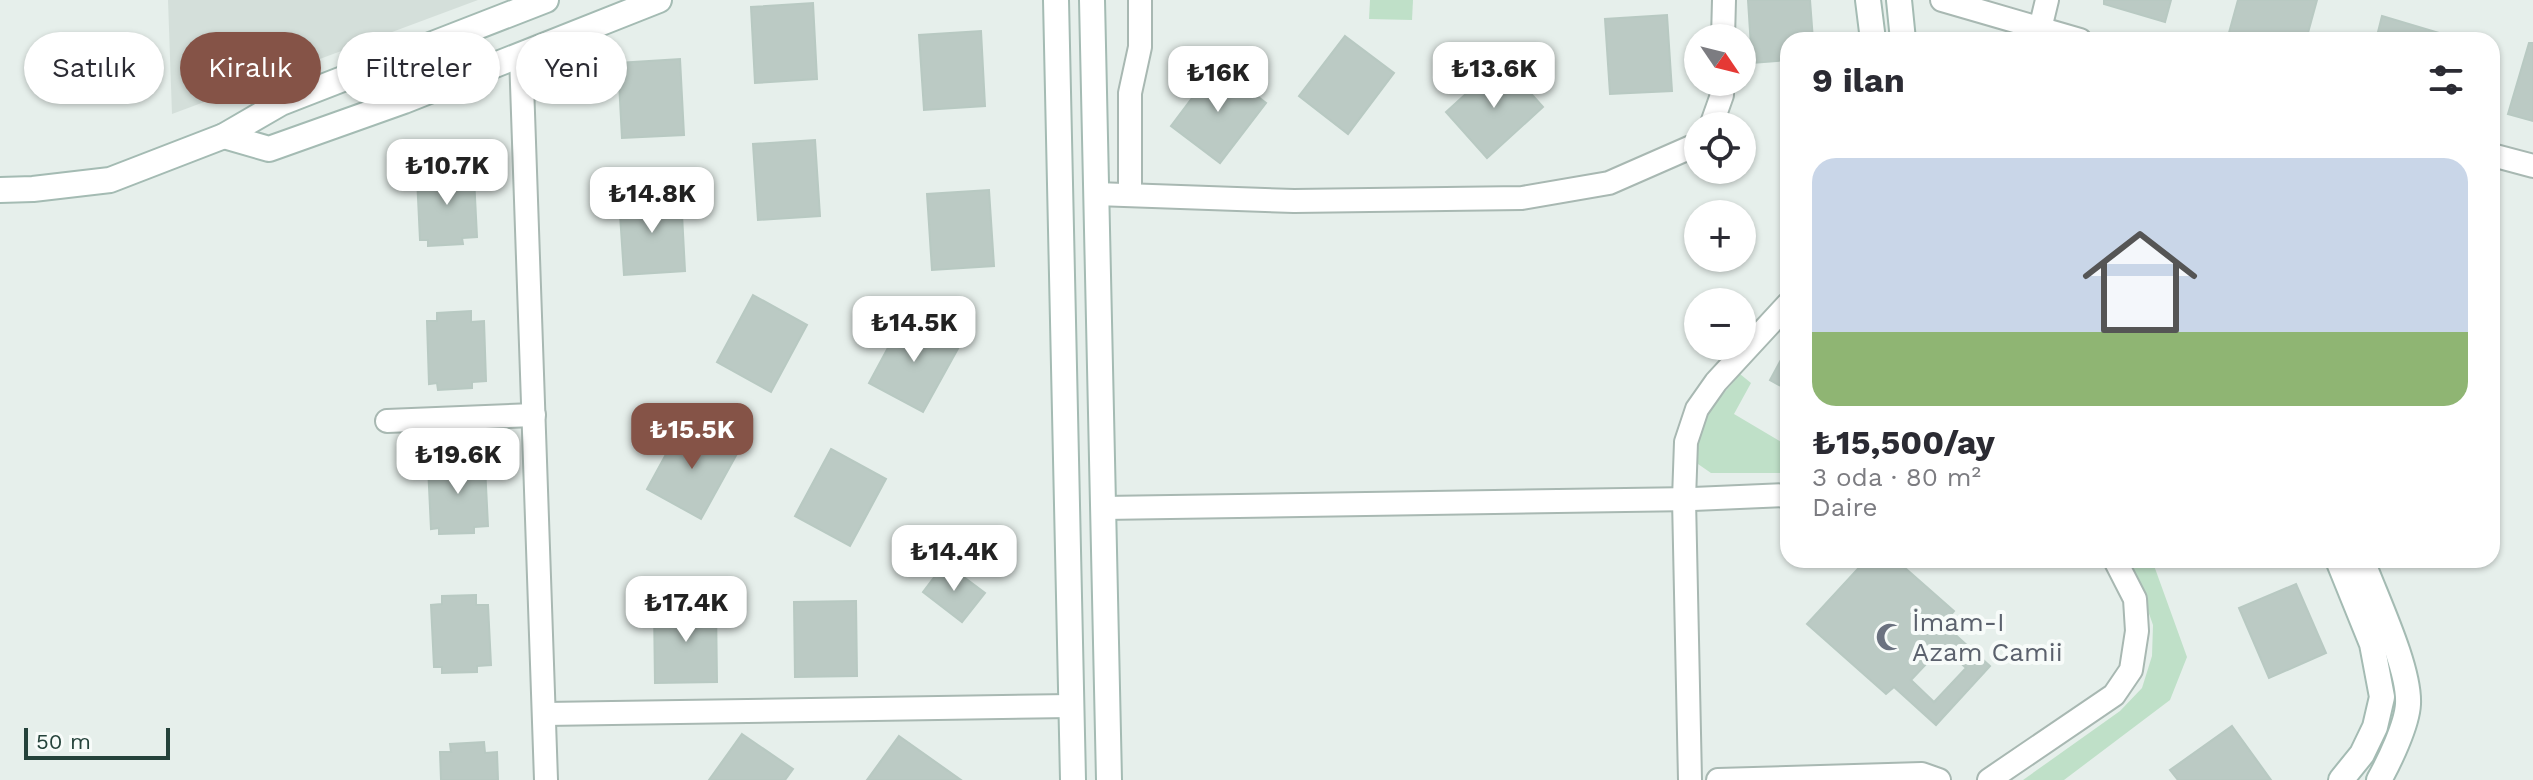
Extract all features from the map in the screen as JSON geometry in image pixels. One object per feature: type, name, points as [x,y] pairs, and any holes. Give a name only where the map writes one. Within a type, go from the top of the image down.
[{"type":"street","points":[[0,190],[110,180],[224,136],[281,103],[544,0]]},
{"type":"street","points":[[579,32],[659,0]]},
{"type":"street","points":[[1056,0],[1073,780]]},
{"type":"street","points":[[1092,0],[1109,780]]},
{"type":"street","points":[[1130,195],[1130,93],[1140,47],[1140,0]]},
{"type":"street","points":[[1723,24],[1724,0]]},
{"type":"street","points":[[1868,0],[1872,32]]},
{"type":"street","points":[[1899,0],[1902,32]]},
{"type":"street","points":[[1942,0],[2051,32]]},
{"type":"street","points":[[2040,29],[2047,0]]},
{"type":"street","points":[[224,136],[269,149],[516,57]]},
{"type":"street","points":[[523,104],[546,780]]},
{"type":"street","points":[[1096,194],[1294,201],[1522,198],[1609,183],[1684,150]]},
{"type":"street","points":[[2500,157],[2533,166]]},
{"type":"street","points":[[1690,780],[1684,499],[1686,442],[1697,409],[1716,382],[1780,313]]},
{"type":"street","points":[[387,421],[534,415]]},
{"type":"street","points":[[1103,508],[1780,495]]},
{"type":"street","points":[[1989,780],[2114,695],[2131,670],[2137,631],[2135,599],[2119,568]]},
{"type":"street","points":[[2341,568],[2372,644],[2382,697],[2375,727],[2362,754],[2341,780]]},
{"type":"street","points":[[2365,568],[2402,664],[2408,704],[2390,760],[2379,780]]},
{"type":"street","points":[[545,714],[1071,706]]},
{"type":"street","points":[[1718,780],[1922,774],[1939,780]]},
{"type":"shaded area","points":[[168,0],[478,0],[392,32],[337,32],[337,53],[321,58],[321,32],[180,32],[180,104],[199,104],[172,114]]},
{"type":"green space","points":[[1370,0],[1413,0],[1412,20],[1369,19]]},
{"type":"green space","points":[[1740,374],[1751,383],[1734,414],[1780,441],[1780,473],[1711,473],[1698,464],[1700,435],[1714,405]]},
{"type":"green space","points":[[2133,568],[2155,568],[2187,657],[2170,700],[2064,780],[2023,780],[2120,711],[2142,688],[2152,656],[2153,625]]},
{"type":"building","points":[[1748,0],[1810,0],[1812,32],[1780,32],[1780,61],[1756,63],[1756,24],[1750,24]]},
{"type":"building","points":[[2104,0],[2171,0],[2165,22],[2104,4]]},
{"type":"building","points":[[2238,0],[2317,0],[2308,32],[2229,32]]},
{"type":"building","points":[[813,3],[817,79],[755,83],[751,7]]},
{"type":"building","points":[[1667,15],[1672,91],[1610,94],[1605,19]]},
{"type":"building","points":[[2382,16],[2436,32],[2378,32]]},
{"type":"building","points":[[981,31],[985,106],[924,110],[919,35]]},
{"type":"building","points":[[1345,36],[1394,73],[1348,134],[1299,96]]},
{"type":"building","points":[[2529,43],[2533,43],[2533,121],[2508,114]]},
{"type":"building","points":[[680,59],[684,135],[622,138],[620,104],[627,104],[627,62]]},
{"type":"building","points":[[1502,61],[1543,107],[1487,158],[1446,112]]},
{"type":"building","points":[[1217,65],[1266,103],[1220,163],[1171,126]]},
{"type":"building","points":[[815,140],[820,216],[758,220],[753,144]]},
{"type":"building","points":[[461,167],[462,178],[474,177],[477,237],[462,238],[463,244],[428,246],[428,240],[420,240],[417,177],[428,177],[427,169]]},
{"type":"building","points":[[989,190],[994,266],[932,270],[927,194]]},
{"type":"building","points":[[681,195],[685,271],[624,275],[619,199]]},
{"type":"building","points":[[753,295],[807,325],[771,392],[717,362]]},
{"type":"building","points":[[471,311],[471,322],[484,321],[486,381],[472,382],[472,388],[438,390],[437,383],[429,384],[427,321],[437,321],[437,313]]},
{"type":"building","points":[[905,316],[960,345],[923,412],[869,383]]},
{"type":"building","points":[[1780,362],[1780,386],[1770,380]]},
{"type":"building","points":[[683,423],[738,452],[701,519],[647,489]]},
{"type":"building","points":[[831,449],[886,479],[850,546],[795,516]]},
{"type":"building","points":[[473,456],[473,467],[485,466],[488,526],[474,527],[474,533],[439,534],[439,528],[431,529],[428,466],[439,466],[439,458]]},
{"type":"building","points":[[945,563],[985,593],[962,622],[923,592]]},
{"type":"building","name":"İmam-I Azam Camii","points":[[1859,568],[1905,568],[1954,611],[1950,616],[1955,620],[1949,629],[1990,666],[1936,725],[1894,687],[1886,694],[1807,624]],"holes":[[[1943,646],[1966,668],[1934,702],[1911,680]]]},
{"type":"building","points":[[2296,584],[2326,653],[2269,678],[2239,608]]},
{"type":"building","points":[[476,595],[476,605],[488,605],[491,665],[477,666],[477,672],[442,673],[442,667],[434,667],[431,605],[442,604],[442,596]]},
{"type":"building","points":[[856,601],[857,676],[795,677],[794,602]]},
{"type":"building","points":[[716,606],[717,682],[655,683],[654,607]]},
{"type":"building","points":[[2232,726],[2271,780],[2178,780],[2170,770]]},
{"type":"building","points":[[742,734],[793,769],[785,780],[709,780]]},
{"type":"building","points":[[899,736],[961,780],[867,780]]},
{"type":"building","points":[[484,742],[485,753],[497,752],[498,780],[441,780],[440,752],[451,752],[450,744]]},
{"type":"place","name":"İmam-I Azam Camii","points":[[1890,637]]}]
